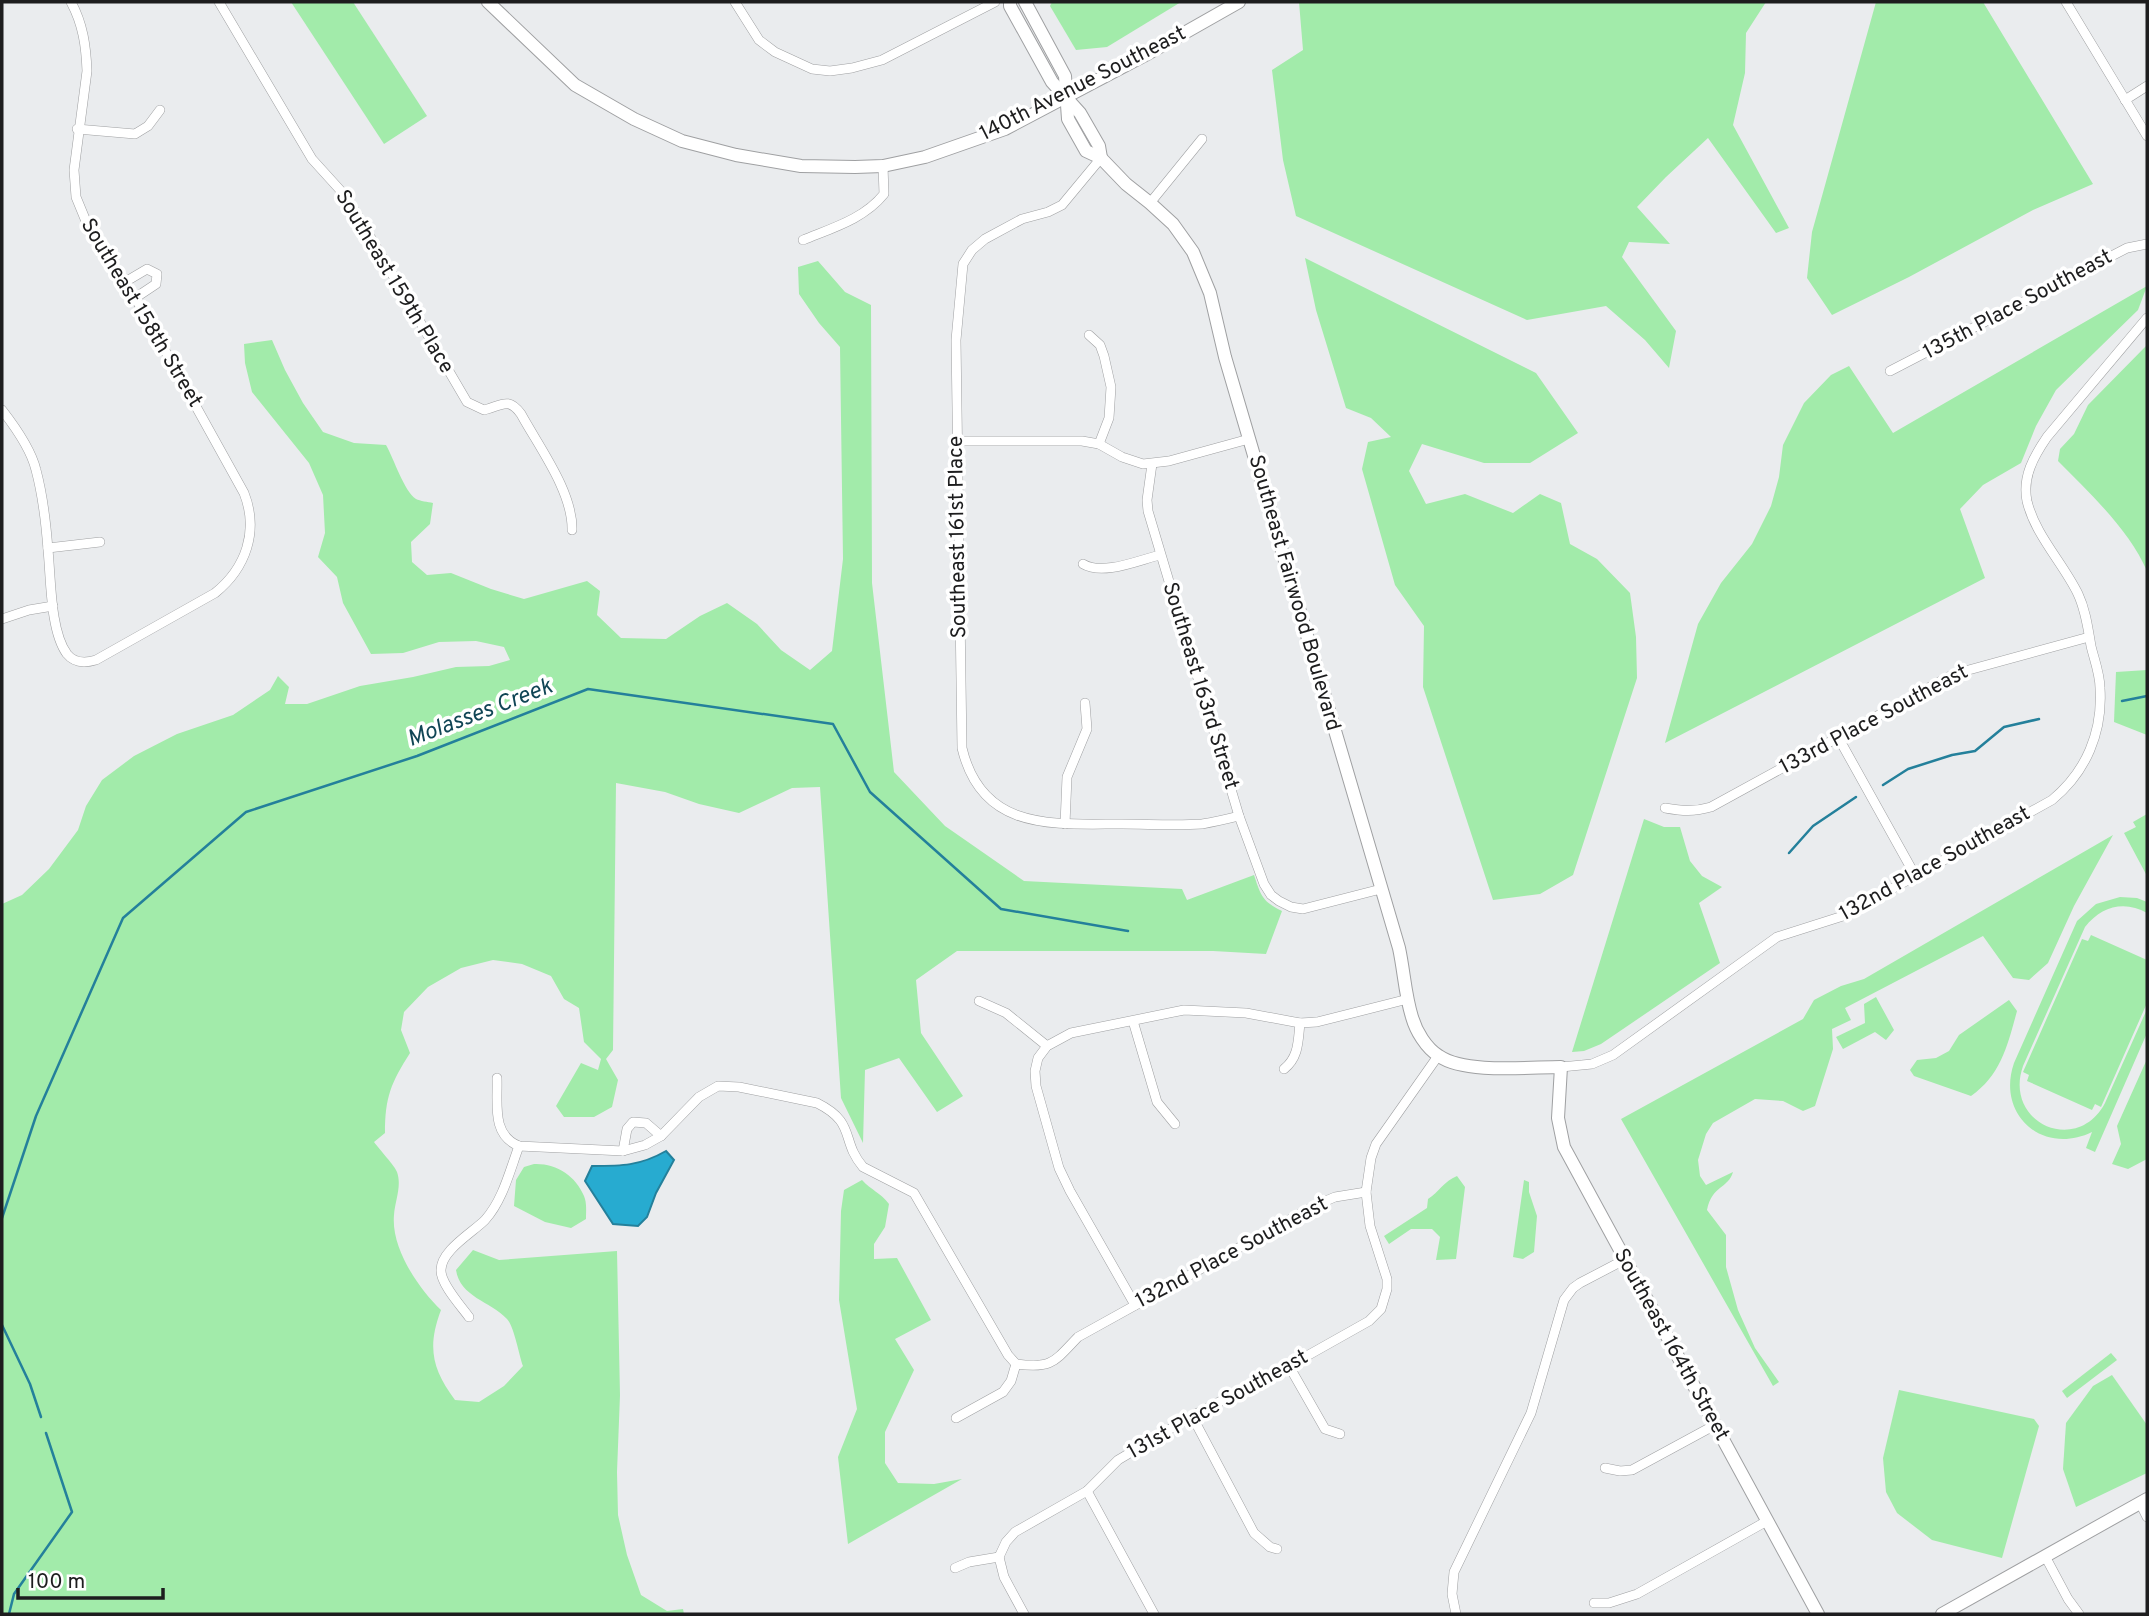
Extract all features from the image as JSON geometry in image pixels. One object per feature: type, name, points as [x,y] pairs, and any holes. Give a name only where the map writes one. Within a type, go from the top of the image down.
[{"type":"street","name":"Southeast 158th Street","points":[[53,606],[64,648],[70,657],[83,662],[96,660],[225,585],[243,560],[250,538],[251,514],[244,493],[194,401],[135,298],[98,244],[80,210],[74,170],[86,55],[80,23],[71,2]]},
{"type":"street","name":"Southeast 159th Place","points":[[219,2],[312,159],[341,191],[358,216],[467,402],[484,410],[512,404],[521,414],[564,491],[571,513],[572,530]]},
{"type":"street","name":"140th Avenue Southeast","points":[[488,2],[575,85],[634,119],[682,141],[736,155],[801,166],[855,167],[883,166],[955,148],[1005,129],[1239,2]]},
{"type":"street","points":[[735,2],[759,40],[790,61],[812,69],[830,71],[882,60],[995,2]]},
{"type":"street","name":"Southeast Fairwood Boulevard","points":[[1010,2],[1052,82],[1066,98]]},
{"type":"street","name":"Southeast Fairwood Boulevard","points":[[1025,2],[1065,76],[1068,120],[1086,151],[1101,158],[1126,184],[1150,203],[1184,238],[1200,267],[1399,948],[1415,1027],[1438,1056]]},
{"type":"street","points":[[2066,2],[2147,136]]},
{"type":"street","points":[[2124,100],[2147,86]]},
{"type":"street","points":[[78,129],[135,134],[148,126],[160,110]]},
{"type":"street","points":[[1150,203],[1202,139]]},
{"type":"street","name":"Southeast 161st Place","points":[[1065,824],[1032,820],[1016,815],[993,802],[970,772],[962,748],[956,340],[963,264],[972,250],[985,239],[1022,219],[1062,205],[1101,158]]},
{"type":"street","points":[[803,240],[861,215],[875,205],[884,194],[883,166]]},
{"type":"street","name":"135th Place Southeast","points":[[1890,372],[2127,248],[2147,244]]},
{"type":"street","points":[[125,282],[147,269],[154,271],[158,277],[156,285],[135,298]]},
{"type":"street","name":"132nd Place Southeast","points":[[1438,1056],[1453,1063],[1475,1067],[1561,1067],[1592,1064],[1613,1055],[1777,937],[1843,916],[2052,800],[2067,788],[2096,736],[2100,686],[2084,608],[2034,521],[2026,499],[2028,475],[2033,457],[2046,437],[2147,318]]},
{"type":"street","points":[[1089,335],[1100,345],[1111,387],[1109,418],[1099,444]]},
{"type":"street","points":[[2,410],[36,468],[48,548],[53,606],[2,619]]},
{"type":"street","points":[[957,442],[1082,441],[1099,444],[1131,461],[1152,464],[1249,439]]},
{"type":"street","name":"Southeast 163rd Street","points":[[1152,464],[1148,511],[1239,816],[1264,884],[1279,901],[1303,909],[1381,888]]},
{"type":"street","points":[[48,548],[100,542]]},
{"type":"street","points":[[1083,565],[1091,569],[1106,569],[1160,555]]},
{"type":"street","name":"133rd Place Southeast","points":[[1665,808],[1697,811],[1711,807],[1954,674],[2089,637]]},
{"type":"street","points":[[1085,703],[1087,729],[1067,777],[1065,824],[1202,824],[1239,816]]},
{"type":"street","points":[[1838,737],[1916,877]]},
{"type":"street","points":[[1135,1305],[1059,1168],[1036,1086],[1038,1058],[1047,1046],[1071,1033],[1184,1010],[1246,1013],[1300,1023],[1317,1022],[1408,999]]},
{"type":"street","points":[[979,1001],[1006,1013],[1047,1046]]},
{"type":"street","points":[[1133,1021],[1157,1102],[1175,1124]]},
{"type":"street","points":[[1284,1069],[1292,1063],[1297,1054],[1300,1023]]},
{"type":"street","points":[[1366,1192],[1376,1144],[1438,1056]]},
{"type":"street","name":"Southeast 164th Street","points":[[1561,1067],[1558,1118],[1563,1147],[1818,1614]]},
{"type":"street","points":[[497,1077],[501,1133],[505,1139],[519,1146],[623,1151],[661,1136],[699,1097],[718,1086],[739,1087],[817,1103],[828,1109],[844,1124],[857,1160],[863,1167],[915,1193],[1008,1355],[1016,1364],[1003,1392],[956,1418]]},
{"type":"street","points":[[623,1151],[627,1129],[633,1122],[646,1123],[661,1136]]},
{"type":"street","points":[[469,1317],[442,1277],[440,1268],[454,1247],[493,1209],[519,1146]]},
{"type":"street","name":"132nd Place Southeast","points":[[1016,1364],[1046,1366],[1056,1360],[1078,1337],[1316,1205],[1335,1197],[1366,1192]]},
{"type":"street","name":"131st Place Southeast","points":[[999,1557],[1006,1542],[1015,1532],[1087,1491],[1118,1460],[1192,1416],[1369,1321],[1381,1309],[1387,1279],[1370,1226],[1366,1192]]},
{"type":"street","points":[[1456,1614],[1452,1594],[1454,1572],[1531,1413],[1564,1300],[1580,1283],[1624,1260]]},
{"type":"street","points":[[1289,1366],[1325,1429],[1340,1434]]},
{"type":"street","points":[[1192,1416],[1254,1533],[1270,1547],[1277,1549]]},
{"type":"street","points":[[1605,1468],[1632,1470],[1714,1425]]},
{"type":"street","points":[[1087,1491],[1154,1614]]},
{"type":"street","points":[[1942,1614],[2144,1501],[2147,1517]]},
{"type":"street","points":[[1594,1603],[1609,1603],[1637,1594],[1767,1521]]},
{"type":"street","points":[[2045,1556],[2079,1614]]},
{"type":"street","points":[[955,1568],[969,1562],[999,1557],[1004,1577],[1024,1614]]},
{"type":"green space","points":[[291,2],[353,2],[427,116],[384,144]]},
{"type":"green space","points":[[1052,2],[1181,2],[1107,47],[1076,50],[1050,6]]},
{"type":"green space","points":[[1299,2],[1766,2],[1746,33],[1745,73],[1733,125],[1789,228],[1776,233],[1708,138],[1637,207],[1670,244],[1629,242],[1622,257],[1676,331],[1669,368],[1645,340],[1606,306],[1527,320],[1296,216],[1283,160],[1272,70],[1303,50]]},
{"type":"green space","points":[[1876,2],[1983,2],[2093,184],[2033,210],[1832,315],[1807,278],[1812,232]]},
{"type":"green space","points":[[1305,258],[1536,373],[1578,433],[1530,463],[1484,463],[1422,444],[1409,471],[1426,504],[1465,494],[1513,513],[1540,494],[1561,503],[1570,544],[1597,559],[1630,593],[1636,637],[1637,678],[1573,875],[1540,894],[1493,900],[1423,687],[1424,626],[1395,585],[1362,469],[1368,442],[1391,437],[1371,418],[1346,408],[1316,310]]},
{"type":"green space","points":[[818,261],[845,292],[871,305],[872,583],[894,772],[945,826],[1024,881],[1182,889],[1187,900],[1254,875],[1263,897],[1282,911],[1266,954],[1213,951],[957,951],[916,980],[921,1033],[963,1096],[937,1112],[899,1058],[865,1070],[863,1143],[841,1098],[820,787],[792,788],[739,813],[699,804],[665,792],[616,783],[613,1050],[606,1059],[618,1080],[612,1107],[594,1117],[564,1117],[556,1106],[581,1063],[598,1070],[601,1059],[584,1042],[579,1008],[564,999],[551,976],[522,964],[493,960],[461,968],[428,987],[404,1012],[401,1030],[410,1053],[390,1091],[385,1133],[374,1142],[397,1172],[399,1188],[394,1228],[401,1254],[415,1279],[441,1310],[434,1335],[434,1357],[441,1378],[455,1400],[479,1402],[504,1386],[523,1366],[510,1323],[500,1313],[469,1293],[459,1279],[456,1270],[473,1250],[499,1260],[617,1251],[620,1395],[618,1515],[627,1555],[641,1595],[667,1611],[683,1609],[684,1614],[2,1614],[2,904],[22,895],[49,869],[78,830],[86,806],[102,780],[134,756],[177,734],[233,715],[270,690],[278,676],[289,687],[285,704],[307,704],[360,686],[456,667],[489,666],[510,660],[504,647],[476,641],[439,642],[403,653],[371,654],[343,603],[337,577],[318,557],[325,533],[323,495],[309,463],[252,392],[245,363],[244,344],[272,340],[303,403],[323,432],[354,443],[386,445],[412,495],[418,500],[433,503],[430,524],[411,542],[412,562],[427,575],[451,573],[524,599],[587,581],[600,591],[597,615],[621,638],[666,639],[700,616],[727,603],[757,624],[781,650],[810,670],[832,651],[843,559],[840,347],[799,294],[798,267]]},
{"type":"green space","points":[[2147,286],[2138,310],[2056,390],[2036,426],[2021,463],[1983,485],[1960,509],[1985,578],[1665,743],[1698,624],[1721,583],[1752,544],[1771,506],[1779,477],[1783,445],[1804,403],[1831,375],[1849,366],[1893,433]]},
{"type":"green space","points":[[2147,345],[2147,571],[2120,527],[2058,461],[2060,449],[2074,434],[2088,405]]},
{"type":"green space","points":[[2147,670],[2147,735],[2114,722],[2116,672]]},
{"type":"green space","points":[[2147,814],[2147,876],[2124,833],[2136,827],[2133,822]]},
{"type":"green space","points":[[1644,819],[1664,827],[1680,827],[1690,861],[1702,876],[1722,887],[1699,903],[1720,963],[1601,1044],[1584,1051],[1572,1052]]},
{"type":"green space","points":[[2113,835],[2074,906],[2048,963],[2029,980],[2013,978],[1983,936],[1845,1008],[1851,1020],[1832,1029],[1833,1049],[1815,1106],[1803,1111],[1783,1101],[1755,1099],[1713,1123],[1706,1134],[1698,1160],[1700,1176],[1706,1185],[1733,1172],[1728,1182],[1712,1196],[1707,1210],[1726,1235],[1726,1267],[1738,1310],[1755,1348],[1779,1382],[1773,1386],[1621,1119],[1803,1019],[1814,1000],[1841,986],[1864,979]]},
{"type":"green space","points":[[2120,897],[2137,898],[2147,902],[2147,913],[2130,907],[2114,907],[2098,914],[2085,927],[2023,1066],[2020,1086],[2023,1103],[2033,1117],[2046,1126],[2061,1130],[2078,1128],[2093,1119],[2105,1103],[2147,1009],[2147,1033],[2095,1152],[2086,1148],[2092,1132],[2074,1138],[2057,1139],[2028,1126],[2018,1114],[2012,1099],[2010,1082],[2014,1063],[2077,921],[2096,904]]},
{"type":"green space","points":[[2091,935],[2147,960],[2147,1003],[2101,1107],[2095,1104],[2092,1110],[2027,1081],[2029,1075],[2023,1072],[2082,939],[2088,941]]},
{"type":"green space","points":[[1876,997],[1894,1030],[1886,1040],[1875,1032],[1843,1049],[1836,1037],[1865,1023],[1864,1004]]},
{"type":"green space","points":[[2009,1000],[2017,1011],[2002,1058],[1990,1078],[1971,1096],[1914,1076],[1910,1070],[1917,1060],[1936,1058],[1949,1051],[1959,1035]]},
{"type":"green space","points":[[2147,1059],[2147,1159],[2128,1169],[2112,1164],[2121,1144],[2117,1126]]},
{"type":"green space","points":[[534,1164],[557,1168],[576,1182],[585,1199],[586,1219],[571,1228],[545,1222],[514,1206],[516,1180],[524,1167]]},
{"type":"green space","points":[[1457,1176],[1465,1187],[1456,1259],[1436,1260],[1440,1237],[1432,1229],[1411,1229],[1389,1244],[1384,1236],[1427,1208],[1428,1199]]},
{"type":"green space","points":[[862,1180],[889,1204],[885,1227],[874,1244],[874,1259],[897,1258],[931,1320],[895,1339],[914,1370],[885,1432],[885,1463],[898,1483],[934,1484],[962,1479],[848,1544],[838,1457],[857,1409],[839,1300],[841,1211],[844,1190]]},
{"type":"green space","points":[[1524,1180],[1529,1182],[1529,1192],[1537,1216],[1534,1252],[1523,1259],[1513,1257]]},
{"type":"green space","points":[[2111,1353],[2117,1360],[2067,1398],[2062,1391]]},
{"type":"green space","points":[[2112,1375],[2147,1425],[2147,1473],[2076,1507],[2063,1469],[2066,1423],[2093,1386]]},
{"type":"green space","points":[[1899,1390],[2034,1419],[2039,1426],[2002,1558],[1932,1540],[1897,1513],[1886,1492],[1883,1458]]},
{"type":"water","points":[[666,1151],[674,1160],[656,1193],[647,1217],[638,1226],[613,1224],[585,1181],[592,1166],[630,1164],[648,1160]]},
{"type":"waterway","name":"Molasses Creek","points":[[2,1218],[36,1116],[123,918],[246,812],[417,756],[588,689],[833,724],[870,792],[1001,909],[1128,931]]},
{"type":"waterway","name":"Molasses Creek","points":[[2122,701],[2147,696]]},
{"type":"waterway","name":"Molasses Creek","points":[[1883,785],[1908,769],[1952,755],[1975,751],[2004,727],[2039,719]]},
{"type":"waterway","name":"Molasses Creek","points":[[1789,853],[1813,826],[1856,797]]},
{"type":"waterway","name":"Molasses Creek","points":[[2,1325],[30,1384],[41,1417]]},
{"type":"waterway","name":"Molasses Creek","points":[[9,1614],[14,1594],[72,1512],[46,1433]]}]
